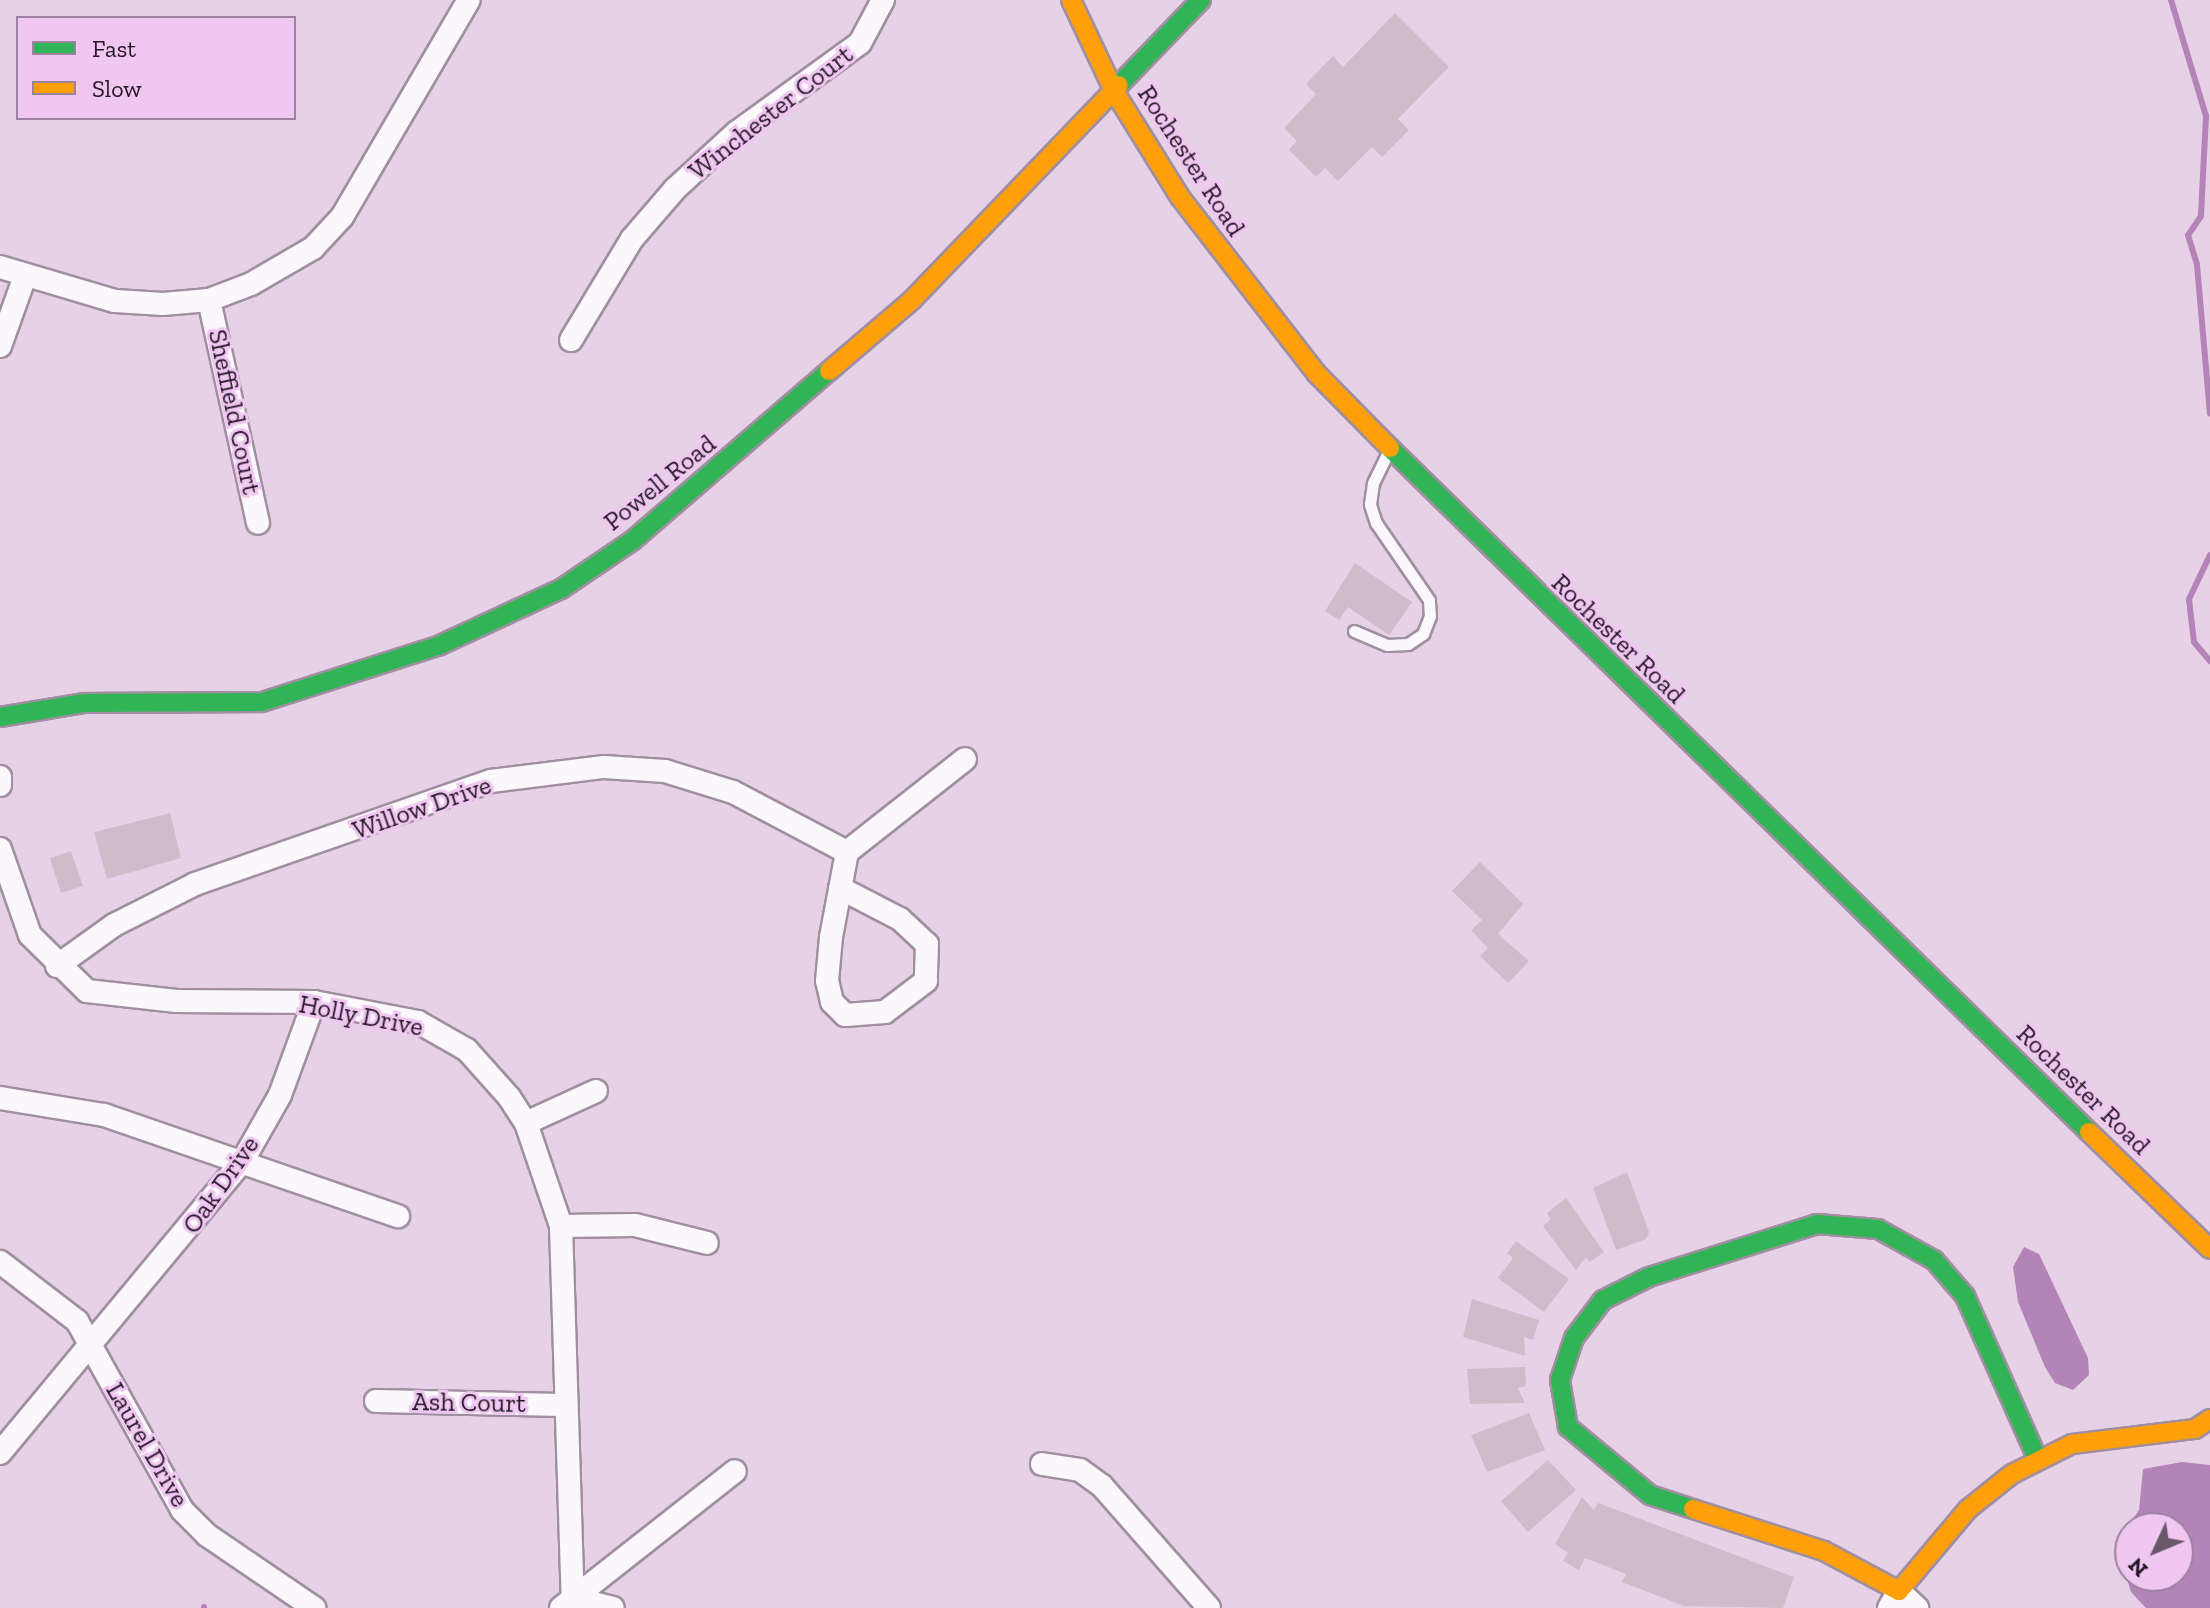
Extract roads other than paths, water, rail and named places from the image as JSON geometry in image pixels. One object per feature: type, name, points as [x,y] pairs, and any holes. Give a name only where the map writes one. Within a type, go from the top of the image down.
[{"type":"street","points":[[0,267],[115,301],[209,300],[313,248],[342,217],[469,0]]},
{"type":"street","name":"Winchester Court","points":[[571,340],[632,239],[675,189],[736,133],[860,43],[883,0]]},
{"type":"street","name":"Rochester Road","points":[[1071,0],[1114,91],[1180,197],[1265,313],[1389,450],[2210,1249]]},
{"type":"street","name":"Powell Road","points":[[0,717],[34,707],[85,703],[262,702],[438,646],[561,589],[632,541],[817,387],[912,300],[1201,0]]},
{"type":"street","points":[[0,346],[25,276]]},
{"type":"street","name":"Sheffield Court","points":[[209,300],[258,523]]},
{"type":"street","points":[[840,888],[900,919],[927,944],[926,981],[885,1012],[845,1015],[832,1002],[827,961],[840,888],[847,852],[965,759]]},
{"type":"street","name":"Willow Drive","points":[[57,966],[127,918],[195,884],[491,781],[604,767],[665,771],[733,792],[847,852]]},
{"type":"street","points":[[0,777],[0,785]]},
{"type":"street","name":"Holly Drive","points":[[0,849],[16,905],[57,966],[87,991],[114,998],[314,1002],[418,1022],[467,1050],[526,1123],[561,1226],[567,1603]]},
{"type":"street","name":"Oak Drive","points":[[0,1453],[16,1427],[92,1347],[242,1162],[280,1095],[314,1002]]},
{"type":"street","points":[[526,1123],[596,1091]]},
{"type":"street","points":[[0,1098],[104,1115],[398,1216]]},
{"type":"street","points":[[1917,1608],[1894,1600],[1824,1551],[1650,1495],[1595,1454],[1568,1427],[1560,1380],[1574,1338],[1603,1300],[1649,1277],[1817,1224],[1878,1229],[1934,1260],[1965,1296],[2038,1460]]},
{"type":"street","points":[[561,1226],[635,1225],[707,1243]]},
{"type":"street","name":"Laurel Drive","points":[[0,1262],[69,1314],[92,1347],[182,1510],[207,1535],[314,1608]]},
{"type":"street","name":"Ash Court","points":[[376,1401],[563,1405]]},
{"type":"street","points":[[1894,1600],[1968,1509],[2038,1460],[2072,1444],[2195,1429],[2210,1419]]},
{"type":"street","points":[[1042,1464],[1080,1470],[1102,1486],[1209,1608]]},
{"type":"street","points":[[567,1603],[735,1471]]},
{"type":"street","points":[[567,1603],[613,1608]]},
{"type":"lane","points":[[1354,631],[1387,645],[1408,644],[1423,634],[1430,616],[1429,600],[1376,523],[1370,504],[1373,483],[1389,450]]},
{"type":"waterway","points":[[2171,0],[2206,116],[2201,216],[2188,235],[2197,265],[2210,413]]},
{"type":"waterway","points":[[2210,555],[2189,599],[2194,642],[2210,661]]}]
